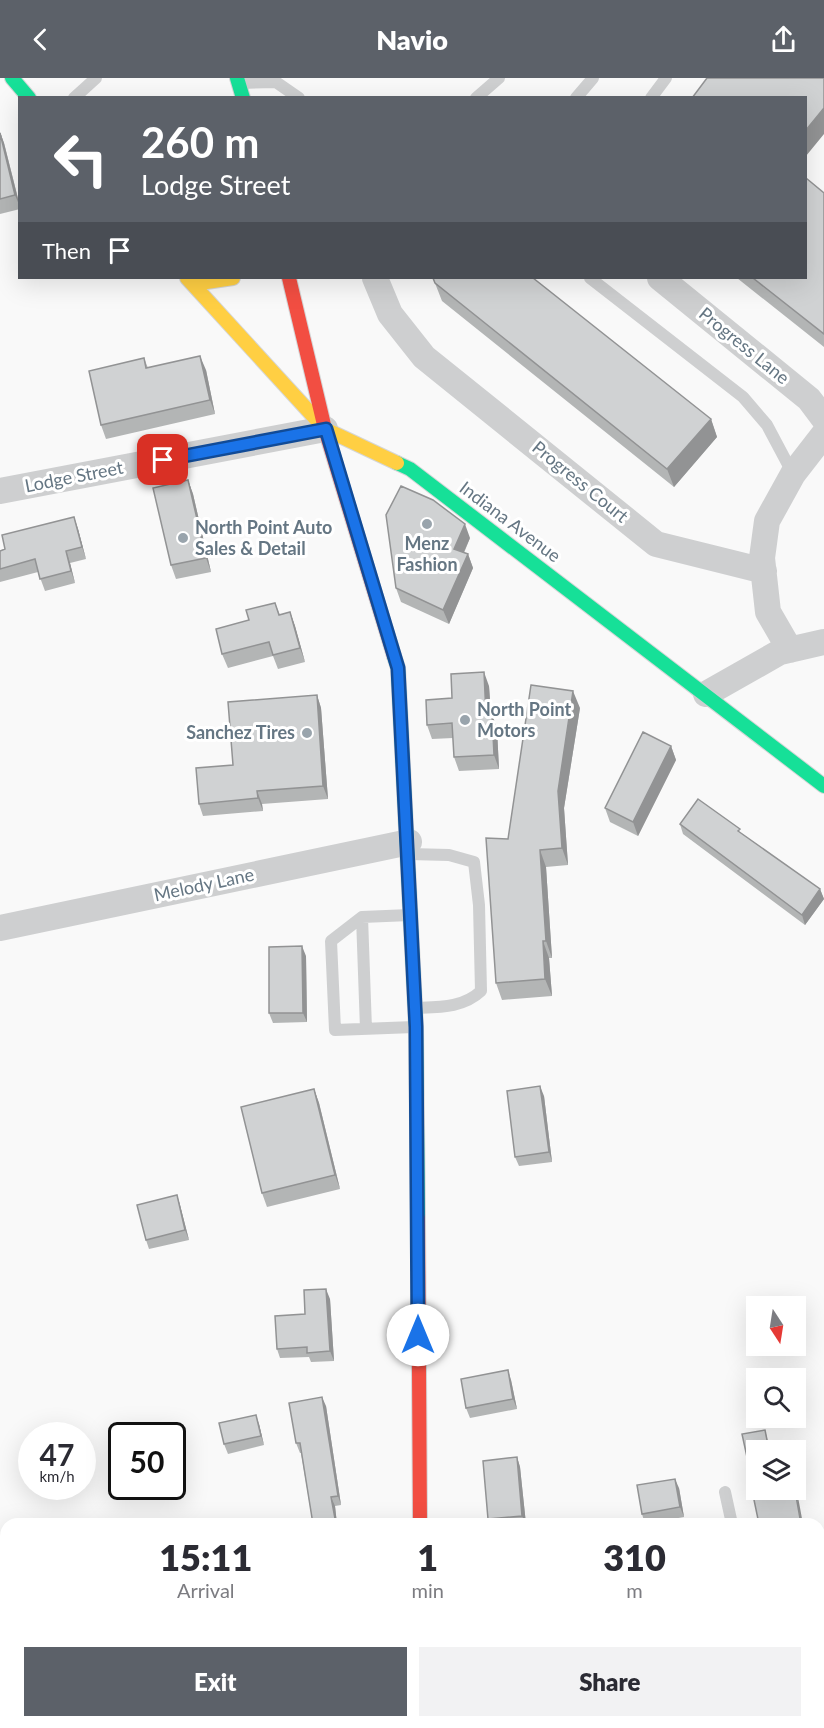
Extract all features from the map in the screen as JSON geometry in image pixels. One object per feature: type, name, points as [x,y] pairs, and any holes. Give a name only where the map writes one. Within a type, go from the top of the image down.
[{"type":"main road","points":[[12,78],[27,96]]},
{"type":"main road","points":[[238,80],[242,96]]},
{"type":"main road","points":[[190,281],[219,279]]},
{"type":"main road","points":[[289,279],[326,429],[398,668],[409,848],[416,1027],[420,1518]]},
{"type":"main road","name":"Indiana Avenue","points":[[190,281],[240,339],[326,429],[410,469],[824,786]]},
{"type":"street","name":"Progress Court","points":[[375,279],[390,314],[424,357],[656,544],[764,571]]},
{"type":"street","name":"Progress Lane","points":[[661,279],[809,399],[823,435],[793,474],[767,521],[762,558],[764,571]]},
{"type":"street","name":"Lodge Street","points":[[0,491],[326,429]]},
{"type":"street","points":[[764,571],[768,612],[790,650]]},
{"type":"street","points":[[706,694],[780,652],[824,642]]},
{"type":"street","name":"Melody Lane","points":[[0,928],[409,848]]},
{"type":"lane","points":[[76,96],[96,78]]},
{"type":"lane","points":[[478,96],[499,78]]},
{"type":"lane","points":[[578,96],[593,78]]},
{"type":"lane","points":[[652,96],[666,78]]},
{"type":"lane","points":[[238,80],[276,82],[296,96]]},
{"type":"lane","points":[[591,279],[743,397],[767,425],[793,474]]},
{"type":"lane","points":[[409,848],[474,862],[479,905],[482,991],[475,997],[454,1006],[415,1008]]},
{"type":"lane","points":[[412,915],[362,917],[332,941],[334,1030],[416,1027]]},
{"type":"lane","points":[[362,917],[366,1029]]},
{"type":"lane","points":[[725,1492],[731,1518]]},
{"type":"building","points":[[707,78],[824,78],[824,108],[807,129],[807,96],[694,96]]},
{"type":"building","points":[[0,133],[15,195],[0,199]]},
{"type":"building","points":[[807,179],[824,193],[824,334],[754,279],[807,279]]},
{"type":"building","points":[[433,279],[534,279],[711,419],[667,469],[435,283]]},
{"type":"building","points":[[200,356],[210,400],[101,425],[89,371],[144,358],[146,368]]},
{"type":"building","points":[[188,480],[206,558],[171,565],[153,488]]},
{"type":"building","points":[[401,486],[433,500],[465,524],[454,549],[468,554],[443,610],[396,588],[386,515]]},
{"type":"building","points":[[74,517],[82,547],[66,551],[71,571],[40,579],[35,559],[0,569],[0,551],[5,549],[2,535]]},
{"type":"building","points":[[275,603],[279,615],[290,612],[300,648],[273,655],[269,642],[222,654],[216,629],[249,620],[246,610]]},
{"type":"building","points":[[484,672],[486,715],[492,714],[494,755],[454,757],[452,723],[427,725],[426,700],[452,698],[451,674]]},
{"type":"building","points":[[531,685],[573,691],[558,791],[562,848],[540,850],[546,941],[543,941],[545,979],[496,983],[486,838],[508,839]]},
{"type":"building","points":[[317,695],[323,786],[257,791],[258,798],[199,804],[196,768],[233,765],[228,702]]},
{"type":"building","points":[[643,732],[671,746],[633,822],[605,808]]},
{"type":"building","points":[[698,799],[740,829],[738,831],[820,889],[802,915],[680,824]]},
{"type":"building","points":[[302,946],[303,1013],[269,1013],[269,947]]},
{"type":"building","points":[[540,1086],[549,1152],[515,1157],[507,1091]]},
{"type":"building","points":[[314,1089],[335,1175],[262,1193],[241,1107]]},
{"type":"building","points":[[177,1195],[185,1230],[146,1240],[137,1205]]},
{"type":"building","points":[[326,1289],[330,1351],[307,1353],[307,1347],[277,1349],[275,1316],[305,1314],[304,1290]]},
{"type":"building","points":[[508,1370],[513,1399],[466,1408],[461,1379]]},
{"type":"building","points":[[322,1397],[338,1496],[331,1497],[335,1518],[312,1518],[300,1443],[296,1443],[289,1403]]},
{"type":"building","points":[[256,1415],[261,1436],[224,1444],[219,1423]]},
{"type":"building","points":[[765,1430],[767,1440],[746,1440],[746,1452],[742,1434]]},
{"type":"building","points":[[517,1457],[522,1516],[488,1518],[483,1461]]},
{"type":"building","points":[[675,1479],[680,1507],[642,1514],[637,1485]]},
{"type":"building","points":[[754,1500],[797,1500],[800,1518],[758,1518]]},
{"type":"traffic: fast","points":[[12,78],[27,96]]},
{"type":"traffic: fast","points":[[237,78],[242,96]]},
{"type":"traffic: fast","points":[[397,463],[410,469],[824,786]]},
{"type":"traffic: fast","points":[[394,656],[398,668],[416,1027],[418,1218]]},
{"type":"traffic: slow","points":[[188,279],[325,429],[397,463]]},
{"type":"traffic: slow","points":[[193,284],[226,279]]},
{"type":"traffic: jam","points":[[289,279],[325,429],[394,656]]},
{"type":"traffic: jam","points":[[418,1218],[420,1518]]},
{"type":"place","name":"Menz Fashion","points":[[427,524]]},
{"type":"place","name":"North Point Auto Sales & Detail","points":[[183,538]]},
{"type":"place","name":"North Point Motors","points":[[465,720]]},
{"type":"place","name":"Sanchez Tires","points":[[307,733]]},
{"type":"route","points":[[163,460],[326,429],[398,668],[416,1027],[418,1335]]}]
